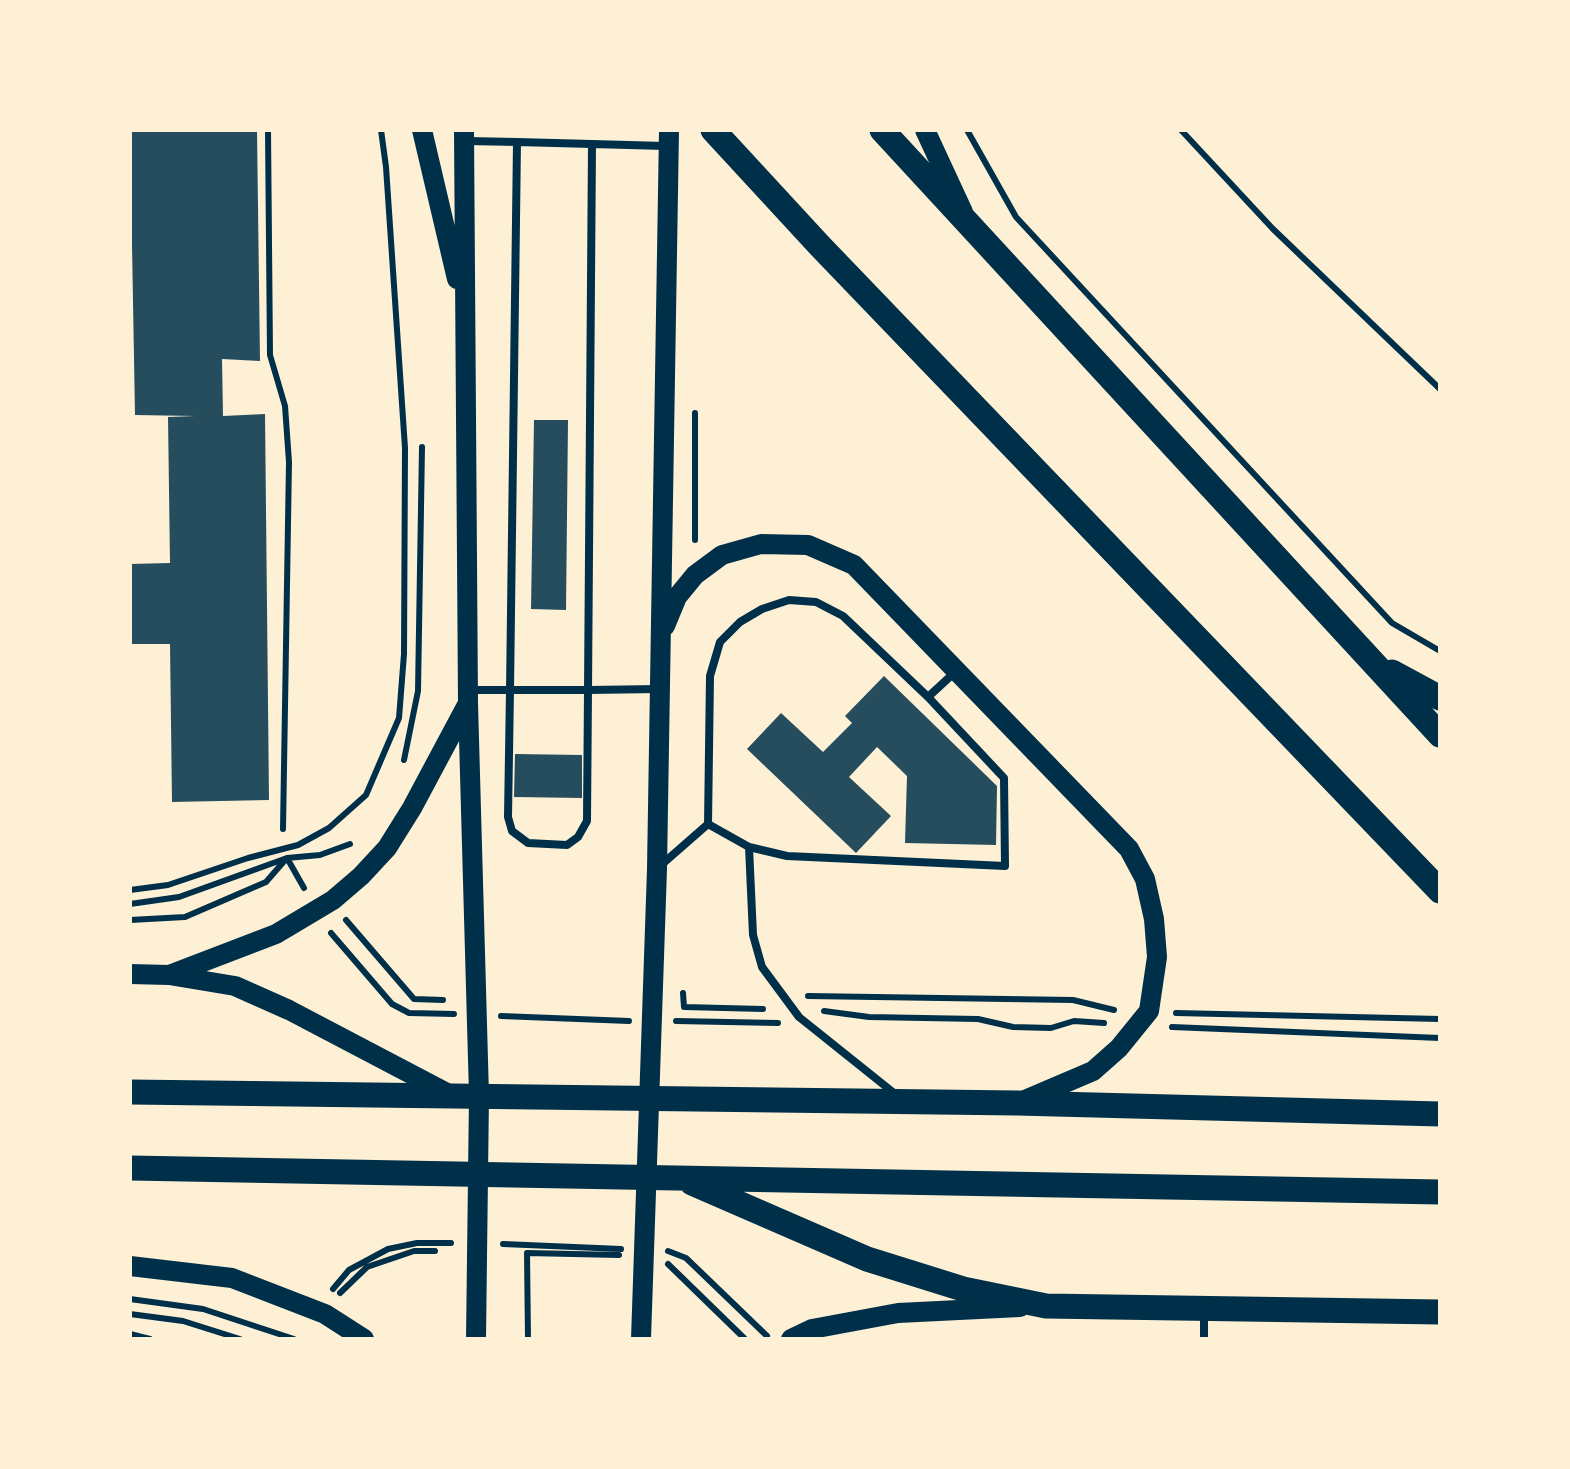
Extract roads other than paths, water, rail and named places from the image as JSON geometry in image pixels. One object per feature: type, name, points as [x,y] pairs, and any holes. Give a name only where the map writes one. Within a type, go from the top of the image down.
[{"type":"main road","points":[[422,130],[466,318]]},
{"type":"main road","points":[[713,130],[1440,891]]},
{"type":"main road","points":[[882,130],[1440,736]]},
{"type":"main road","points":[[925,130],[968,222]]},
{"type":"main road","points":[[464,136],[468,697],[480,1174],[476,1339]]},
{"type":"main road","points":[[642,1339],[657,869],[669,138]]},
{"type":"main road","points":[[661,638],[677,597],[695,575],[722,555],[760,544],[808,545],[854,565],[1128,849],[1145,879],[1154,918],[1157,957],[1149,1011],[1141,1025],[1093,1071],[1018,1103]]},
{"type":"main road","points":[[1370,660],[1440,698]]},
{"type":"main road","points":[[169,975],[276,934],[333,900],[361,876],[396,834],[468,697]]},
{"type":"main road","points":[[130,974],[169,975],[235,986],[449,1094]]},
{"type":"main road","points":[[130,1092],[1018,1103],[1440,1114]]},
{"type":"main road","points":[[130,1168],[1440,1192]]},
{"type":"main road","points":[[678,1177],[867,1259],[964,1289],[1046,1306]]},
{"type":"main road","points":[[130,1266],[232,1278],[317,1311],[364,1339]]},
{"type":"main road","points":[[791,1339],[812,1329],[898,1313],[1046,1306],[1440,1312]]},
{"type":"lane","points":[[464,136],[592,144],[669,138]]},
{"type":"lane","points":[[518,142],[508,817],[512,830],[528,843],[544,845],[567,845],[578,837],[587,820],[592,144]]},
{"type":"lane","points":[[657,869],[708,824],[710,676],[720,642],[740,622],[789,600],[816,602],[843,616],[928,697],[1004,778],[1006,866],[787,856],[749,847],[708,824]]},
{"type":"lane","points":[[928,697],[957,670]]},
{"type":"lane","points":[[468,697],[510,690],[660,689]]},
{"type":"lane","points":[[749,847],[754,935],[762,967],[799,1017],[905,1102]]},
{"type":"lane","points":[[1204,1308],[1204,1339]]}]
